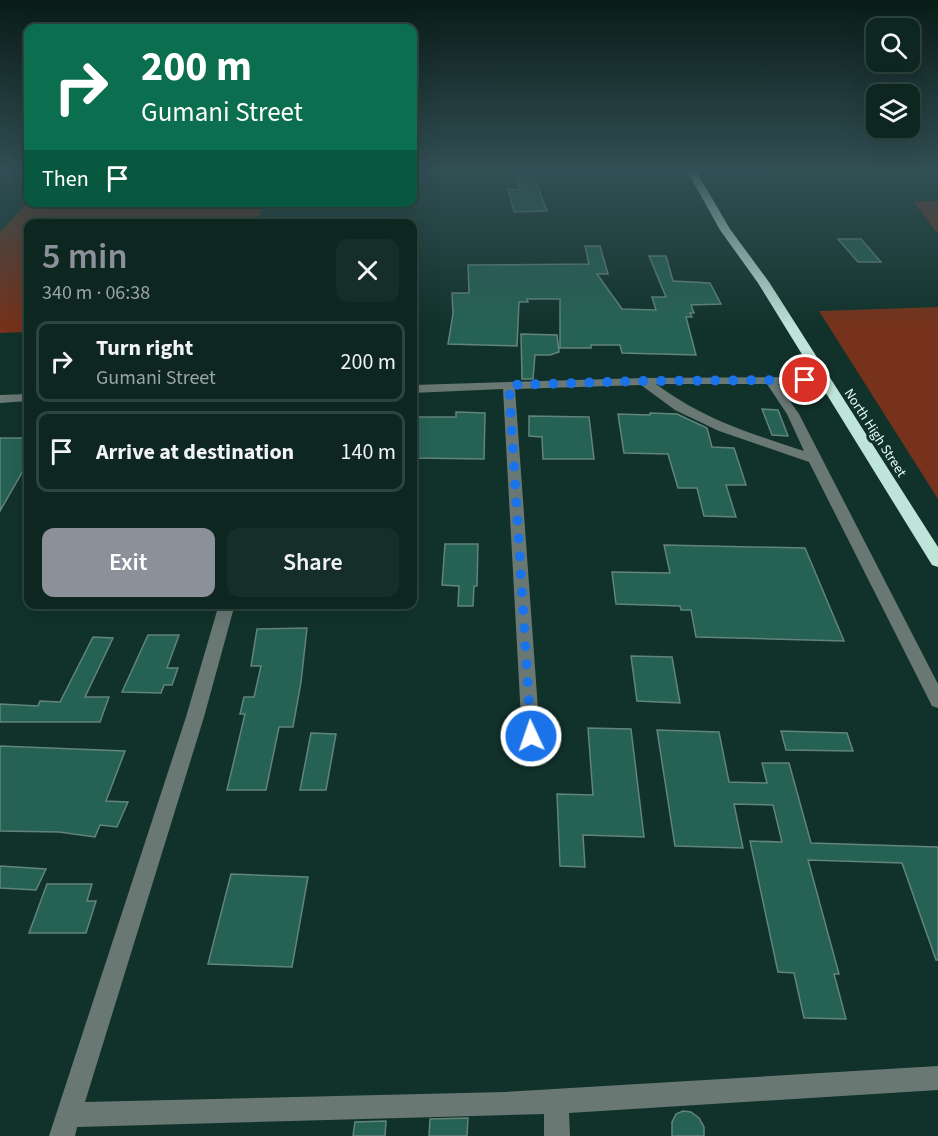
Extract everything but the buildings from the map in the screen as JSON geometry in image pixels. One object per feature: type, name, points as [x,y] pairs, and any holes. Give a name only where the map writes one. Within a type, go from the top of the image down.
[{"type":"highway","name":"North High Street","points":[[720,222],[762,282],[938,561]]},
{"type":"street","points":[[770,380],[793,414],[814,459],[855,535],[886,603],[938,701]]},
{"type":"street","points":[[417,389],[644,381],[822,380]]},
{"type":"street","points":[[644,381],[720,434],[814,459]]},
{"type":"street","points":[[509,385],[531,736]]},
{"type":"street","points":[[0,399],[24,398]]},
{"type":"street","points":[[226,609],[195,717],[66,1126],[556,1102],[938,1078]]},
{"type":"street","points":[[556,1102],[557,1136]]},
{"type":"shaded area","points":[[9,222],[24,222],[24,332],[0,333],[0,232]]},
{"type":"shaded area","points":[[929,222],[938,222],[938,234]]},
{"type":"shaded area","points":[[938,307],[938,499],[819,311]]},
{"type":"route","points":[[531,736],[509,385],[805,380]]}]
